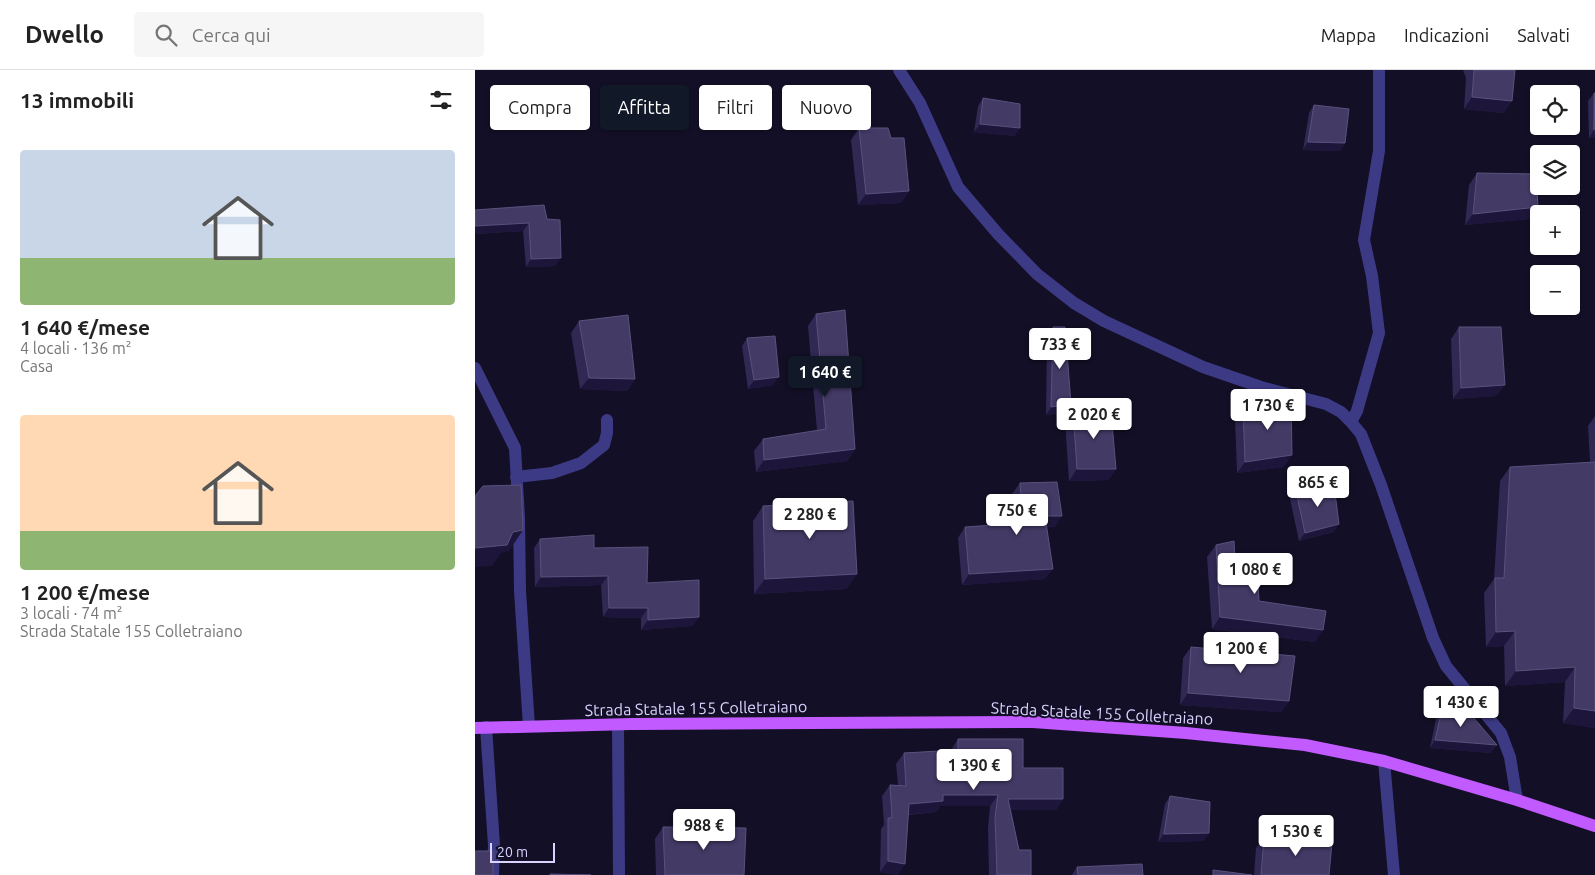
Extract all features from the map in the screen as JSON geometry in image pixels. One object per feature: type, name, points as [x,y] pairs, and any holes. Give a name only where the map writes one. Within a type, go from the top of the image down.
[{"type":"main road","name":"Strada Statale 155 Colletraiano","points":[[481,727],[618,724],[1033,722],[1186,733],[1305,744],[1384,762],[1517,800],[1595,826]]},
{"type":"street","points":[[899,70],[920,103],[958,186],[998,234],[1037,274],[1074,304],[1104,321],[1203,367],[1261,387],[1327,404],[1341,412],[1351,422],[1361,434],[1433,638],[1445,666],[1501,733],[1510,757],[1517,800]]},
{"type":"street","points":[[1351,422],[1357,411],[1379,332],[1372,276],[1364,240],[1379,151],[1379,70]]},
{"type":"street","points":[[475,368],[515,448],[519,518],[520,591],[529,726]]},
{"type":"street","points":[[516,477],[552,473],[581,462],[604,445],[607,433],[607,420]]},
{"type":"street","points":[[618,724],[619,875]]},
{"type":"street","points":[[481,727],[494,844],[493,875]]},
{"type":"street","points":[[1384,762],[1394,875]]},
{"type":"building","points":[[1474,70],[1515,70],[1512,101],[1472,97]]},
{"type":"building","points":[[1594,93],[1595,93],[1594,130]]},
{"type":"building","points":[[983,98],[1020,104],[1020,128],[980,124]]},
{"type":"building","points":[[1314,105],[1349,109],[1345,143],[1308,142]]},
{"type":"building","points":[[888,128],[891,138],[904,138],[909,191],[866,194],[859,130]]},
{"type":"building","points":[[1477,173],[1530,174],[1530,195],[1537,195],[1538,205],[1530,205],[1530,208],[1473,214]]},
{"type":"building","points":[[544,205],[547,219],[560,220],[561,258],[531,259],[529,223],[475,226],[475,210]]},
{"type":"building","points":[[845,310],[855,449],[764,460],[763,439],[826,429],[816,314]]},
{"type":"building","points":[[628,315],[635,379],[589,378],[579,321]]},
{"type":"building","points":[[1053,327],[1065,327],[1071,404],[1051,407]]},
{"type":"building","points":[[1459,327],[1501,327],[1505,385],[1461,388]]},
{"type":"building","points":[[775,336],[779,377],[754,380],[747,338]]},
{"type":"building","points":[[1291,401],[1292,455],[1245,462],[1243,407]]},
{"type":"building","points":[[1073,410],[1111,412],[1116,469],[1077,469]]},
{"type":"building","points":[[1595,462],[1595,711],[1574,708],[1575,667],[1516,671],[1515,631],[1496,632],[1495,578],[1504,578],[1510,467]]},
{"type":"building","points":[[1057,482],[1062,516],[1045,516],[1053,569],[969,574],[965,527],[1023,523],[1020,483]]},
{"type":"building","points":[[521,485],[523,530],[513,532],[507,545],[475,548],[475,496],[483,486]]},
{"type":"building","points":[[1334,485],[1339,524],[1305,533],[1296,491]]},
{"type":"building","points":[[853,501],[857,574],[765,579],[763,506]]},
{"type":"building","points":[[594,535],[594,548],[648,547],[647,583],[699,580],[699,617],[648,620],[648,608],[609,608],[608,576],[541,577],[540,539]]},
{"type":"building","points":[[1234,541],[1235,560],[1257,560],[1259,601],[1326,611],[1323,630],[1220,617],[1216,545]]},
{"type":"building","points":[[1191,647],[1295,656],[1289,701],[1188,693]]},
{"type":"building","points":[[1443,706],[1467,710],[1497,745],[1435,740]]},
{"type":"building","points":[[958,739],[1023,739],[1023,768],[1063,768],[1063,799],[1008,799],[1019,850],[1031,850],[1031,875],[997,875],[995,817],[998,795],[943,795],[943,801],[909,804],[905,864],[888,861],[888,818],[892,818],[890,785],[906,786],[904,753],[958,750]]},
{"type":"building","points":[[1170,796],[1210,802],[1209,833],[1164,834]]},
{"type":"building","points":[[663,827],[746,828],[744,875],[665,875]]},
{"type":"building","points":[[1264,837],[1332,843],[1329,875],[1261,875]]},
{"type":"building","points":[[475,851],[493,851],[493,875],[475,875]]},
{"type":"building","points":[[1142,864],[1143,875],[1078,875],[1077,867]]},
{"type":"building","points":[[1213,870],[1252,875],[1213,875]]},
{"type":"building","points":[[550,874],[591,875],[550,875]]}]
